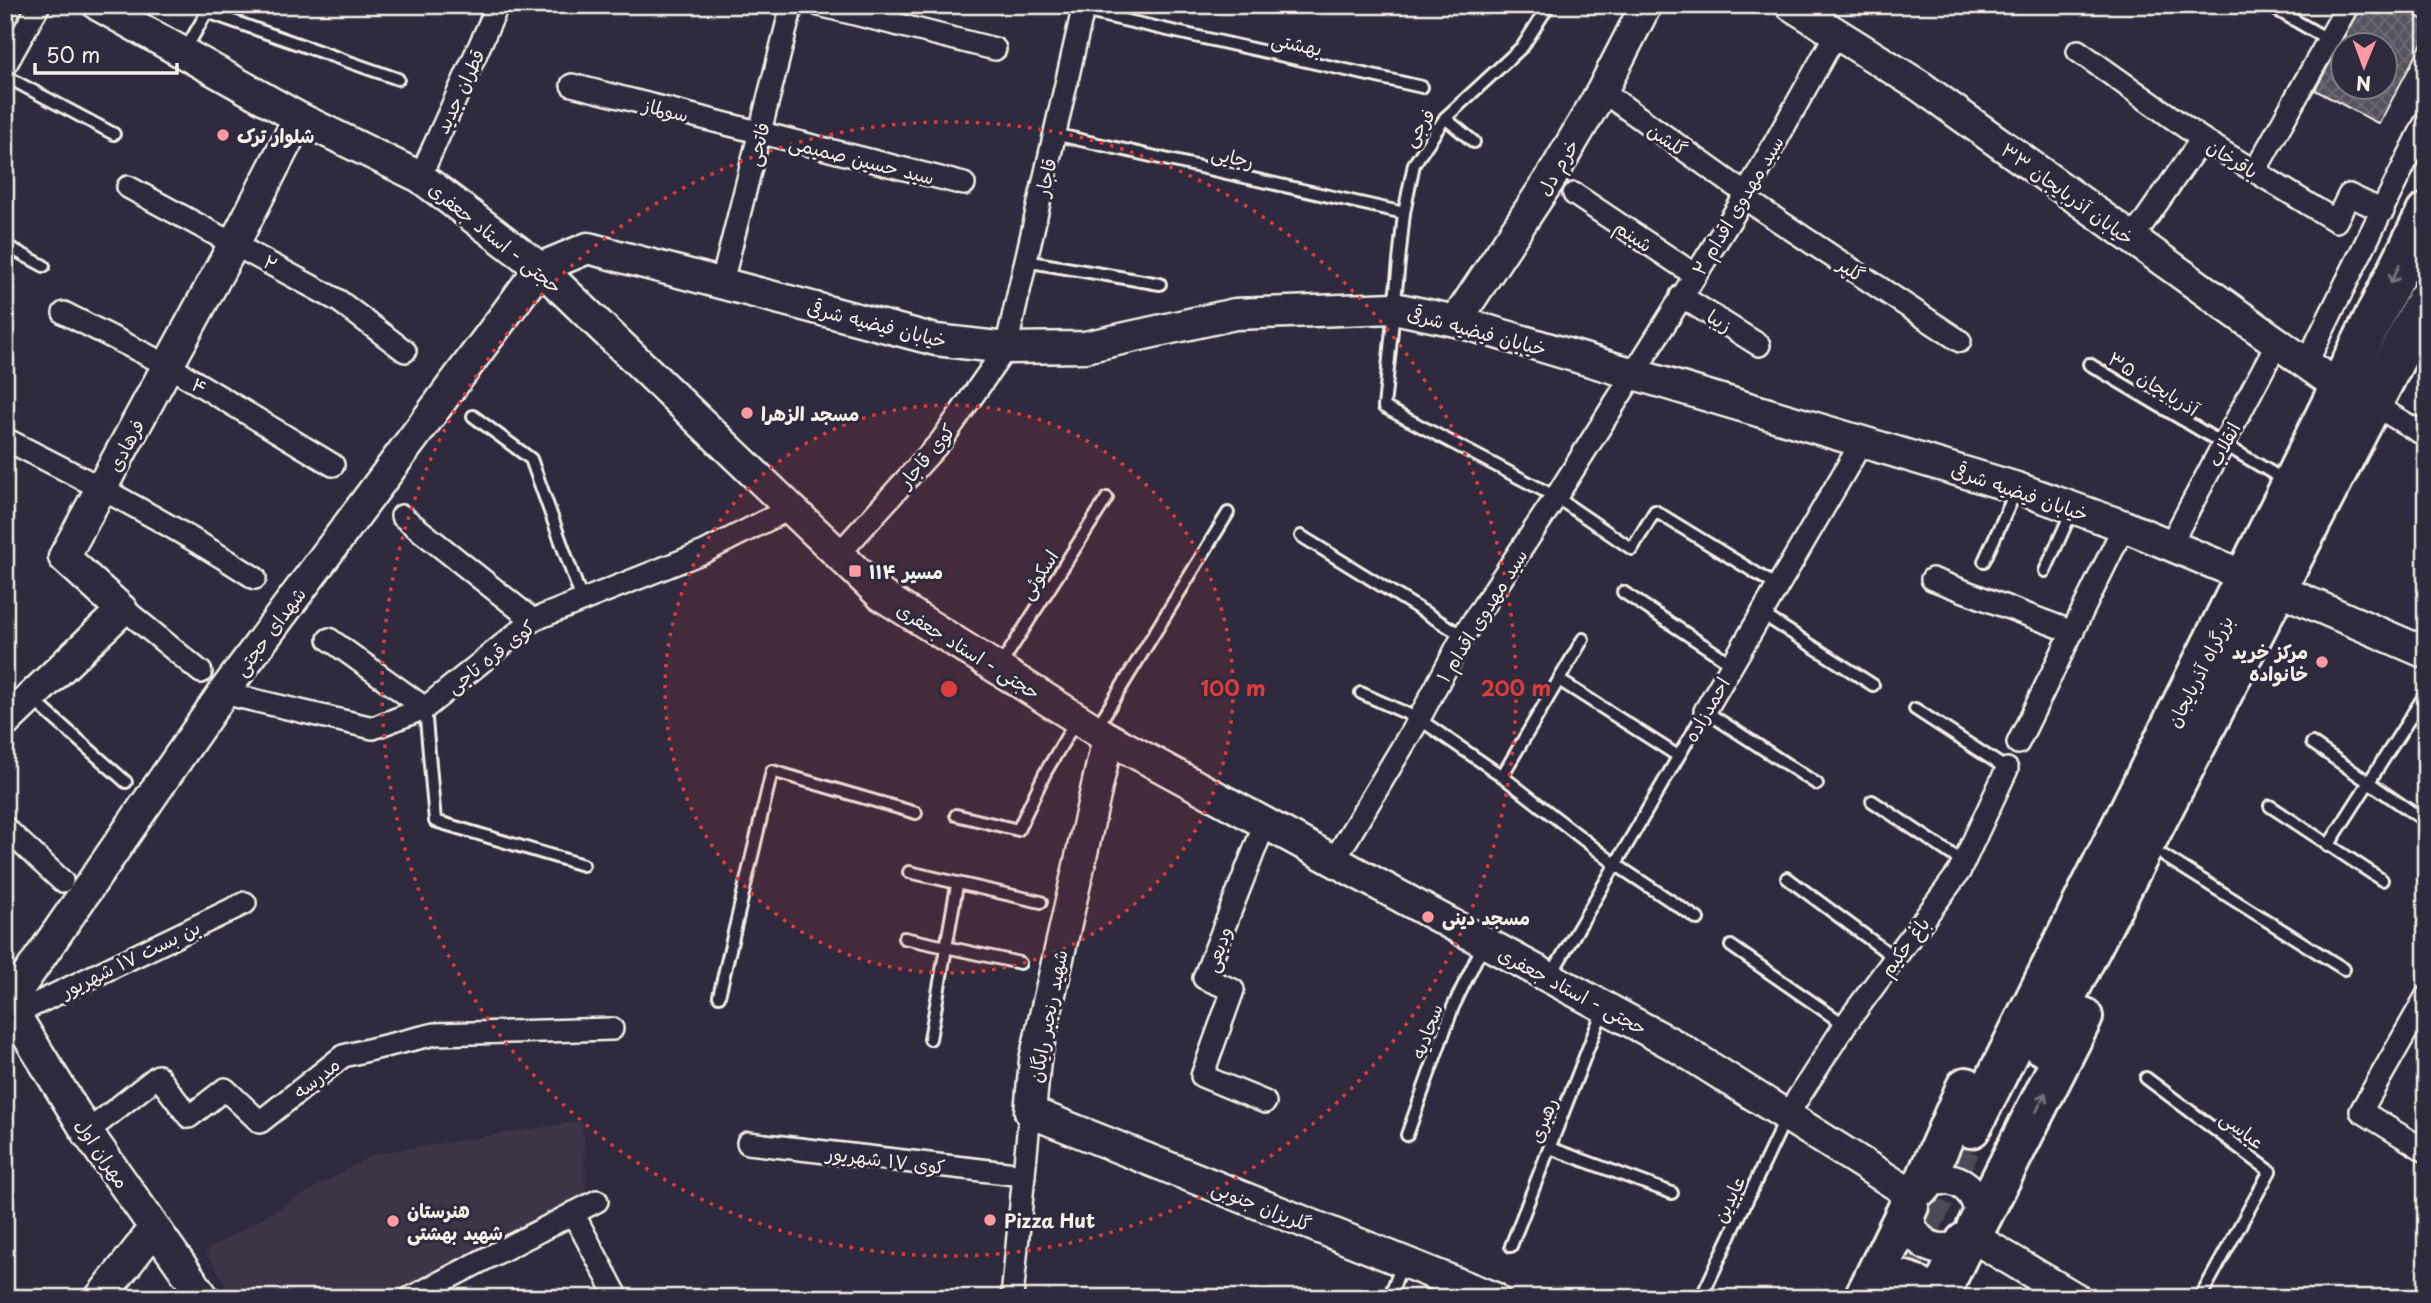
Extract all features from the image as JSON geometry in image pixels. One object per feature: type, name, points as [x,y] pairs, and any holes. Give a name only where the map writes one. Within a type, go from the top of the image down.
[{"type":"highway","name":"بزرگراه آذربایجان","points":[[1986,1126],[2355,395],[2426,213]]},
{"type":"highway","name":"بزرگراه آذربایجان","points":[[2355,395],[2410,344],[2426,300]]},
{"type":"highway","points":[[1938,1298],[1971,1235],[1986,1126],[2231,570],[2252,530],[2331,444]]},
{"type":"highway","points":[[1865,1296],[1915,1196],[1986,1126],[2164,856],[2315,557],[2331,444]]},
{"type":"highway","points":[[1865,1296],[1883,1279],[1904,1279],[1923,1290],[1927,1298]]},
{"type":"street","points":[[5,66],[39,5]]},
{"type":"street","name":"حجتی - استاد جعفری","points":[[99,5],[299,118],[420,177],[540,268],[881,595],[1093,728],[1676,1046],[1915,1196]]},
{"type":"street","name":"قطران جدید","points":[[420,177],[498,5]]},
{"type":"street","name":"فاتحی","points":[[722,282],[792,5]]},
{"type":"street","points":[[819,5],[995,49]]},
{"type":"street","name":"خرم دل","points":[[1456,321],[1552,176],[1602,91],[1646,5]]},
{"type":"street","name":"خیابان آذربایجان ۳۳","points":[[1791,5],[1920,86],[2306,364],[2355,395]]},
{"type":"street","points":[[2255,171],[2348,5]]},
{"type":"street","name":"قاجار","points":[[1006,348],[1084,8]]},
{"type":"street","name":"سید مهدوی اقدام ۲","points":[[1631,374],[1695,275],[1740,192],[1837,32]]},
{"type":"street","name":"باقرخان","points":[[2078,51],[2202,139],[2336,221],[2350,195],[2383,211]]},
{"type":"street","name":"سولماز","points":[[572,85],[760,133]]},
{"type":"street","name":"گلشن","points":[[1602,91],[1740,192]]},
{"type":"street","name":"فرهادی","points":[[123,607],[64,559],[299,118]]},
{"type":"street","points":[[2306,364],[2426,121]]},
{"type":"street","name":"سید حسین صمیمی","points":[[760,133],[964,184]]},
{"type":"street","points":[[2132,239],[2202,139]]},
{"type":"street","name":"۲","points":[[128,187],[235,242],[339,301],[405,351]]},
{"type":"street","name":"گلپر","points":[[1740,192],[1960,341]]},
{"type":"street","name":"شبنم","points":[[1574,194],[1695,275]]},
{"type":"street","name":"خیابان فیضیه شرقی","points":[[540,268],[588,248],[936,340],[1006,348],[1085,347],[1235,314],[1394,308],[1456,321],[2017,488],[2124,526],[2231,570]]},
{"type":"street","name":"شهدای حجتی","points":[[9,1006],[223,693],[540,268]]},
{"type":"street","name":"زیبا","points":[[1681,296],[1759,345]]},
{"type":"street","name":"۴","points":[[64,313],[167,365],[333,465]]},
{"type":"street","name":"انقلاب","points":[[2170,545],[2277,343]]},
{"type":"street","name":"کوی قاجار","points":[[838,555],[941,441],[1006,348]]},
{"type":"street","name":"سید مهدوی اقدام ۱","points":[[1335,859],[1419,719],[1463,636],[1556,497],[1631,374]]},
{"type":"street","points":[[2355,395],[2426,436]]},
{"type":"street","points":[[5,439],[102,488],[205,545],[255,578]]},
{"type":"street","name":"احمدزاده","points":[[1705,711],[1863,440]]},
{"type":"street","name":"کوی قره تاجی","points":[[223,693],[373,728],[425,708],[533,620],[704,552],[789,509]]},
{"type":"street","points":[[402,516],[533,620]]},
{"type":"street","points":[[2018,743],[2124,526]]},
{"type":"street","points":[[1932,579],[2073,632]]},
{"type":"street","points":[[2296,597],[2426,653]]},
{"type":"street","points":[[5,722],[123,607],[201,673]]},
{"type":"street","points":[[328,639],[425,708]]},
{"type":"street","name":"شهید رنجبر رایگان","points":[[1012,1298],[1035,1060],[1093,728]]},
{"type":"street","name":"باغ حکیم","points":[[1787,1115],[1845,1025],[1963,862],[2007,769]]},
{"type":"street","name":"ودیعی","points":[[1265,822],[1204,978],[1233,990],[1202,1076],[1265,1102]]},
{"type":"street","points":[[5,828],[62,881]]},
{"type":"street","name":"بن بست ۱۷ شهریور","points":[[9,1006],[245,903]]},
{"type":"street","points":[[2426,997],[2420,1019],[2361,1111],[2426,1151]]},
{"type":"street","name":"مهران اول","points":[[9,1006],[87,1132],[204,1298]]},
{"type":"street","name":"مدرسه","points":[[87,1132],[158,1076],[189,1117],[225,1089],[260,1122],[343,1056],[435,1034],[612,1029]]},
{"type":"street","name":"گلریزان جنوبی","points":[[1030,1112],[1494,1298]]},
{"type":"street","name":"کوی ۱۷ شهریور","points":[[748,1143],[1024,1175]]},
{"type":"street","points":[[1938,1180],[1953,1181],[1966,1187],[1977,1206],[1971,1235],[1945,1249],[1925,1244],[1911,1227],[1915,1196],[1938,1180]]},
{"type":"street","points":[[421,1295],[597,1201]]},
{"type":"street","points":[[573,1213],[618,1298]]},
{"type":"street","points":[[101,1297],[155,1228]]},
{"type":"street","points":[[1971,1235],[2075,1298]]},
{"type":"lane","name":"فرجی","points":[[1549,5],[1523,46],[1445,117],[1414,164],[1404,213],[1384,407],[1556,497]]},
{"type":"lane","points":[[2268,5],[2329,40]]},
{"type":"lane","name":"بهشتی","points":[[1084,8],[1422,87]]},
{"type":"lane","points":[[184,53],[207,12],[398,79]]},
{"type":"lane","points":[[5,76],[114,134]]},
{"type":"lane","points":[[1445,117],[1474,142]]},
{"type":"lane","name":"رجایی","points":[[1054,134],[1404,213]]},
{"type":"lane","points":[[5,245],[44,266]]},
{"type":"lane","points":[[1026,261],[1160,284]]},
{"type":"lane","name":"آذربایجان ۳۵","points":[[2089,364],[2222,446],[2274,474]]},
{"type":"lane","points":[[473,416],[531,458],[582,600]]},
{"type":"lane","points":[[1984,561],[2017,488]]},
{"type":"lane","points":[[1556,497],[1632,549],[1655,512],[1777,586]]},
{"type":"lane","name":"اسکوئی","points":[[998,669],[1107,498]]},
{"type":"lane","points":[[2045,570],[2073,508]]},
{"type":"lane","points":[[956,815],[1018,830],[1045,773],[1093,728],[1228,513]]},
{"type":"lane","points":[[1301,536],[1463,636]]},
{"type":"lane","points":[[1623,592],[1732,664]]},
{"type":"lane","points":[[1762,614],[1873,685]]},
{"type":"lane","points":[[1502,776],[1583,639]]},
{"type":"lane","points":[[1559,680],[1678,757]]},
{"type":"lane","points":[[1361,693],[1419,719],[1502,776],[1615,864],[1698,919]]},
{"type":"lane","points":[[2328,846],[2426,693]]},
{"type":"lane","points":[[30,697],[126,782]]},
{"type":"lane","points":[[425,708],[435,821],[583,865]]},
{"type":"lane","points":[[1915,709],[2007,769]]},
{"type":"lane","points":[[1705,711],[1817,784]]},
{"type":"lane","name":"احمدزاده","points":[[1549,977],[1705,711]]},
{"type":"lane","points":[[2312,743],[2422,819]]},
{"type":"lane","points":[[719,996],[772,771],[916,813]]},
{"type":"lane","points":[[1872,801],[1963,862]]},
{"type":"lane","points":[[2270,806],[2382,880]]},
{"type":"lane","points":[[2164,856],[2344,969]]},
{"type":"lane","points":[[909,872],[1041,902]]},
{"type":"lane","points":[[1787,878],[1895,958]]},
{"type":"lane","points":[[930,1039],[957,885]]},
{"type":"lane","points":[[904,938],[1020,963]]},
{"type":"lane","name":"سجادیه","points":[[1408,1135],[1453,1007],[1485,942]]},
{"type":"lane","points":[[1731,946],[1845,1025]]},
{"type":"lane","name":"رهبری","points":[[1511,1246],[1604,1007]]},
{"type":"lane","name":"عباسی","points":[[2146,1079],[2270,1171],[2200,1298]]},
{"type":"lane","name":"عابدین","points":[[1701,1298],[1787,1115]]},
{"type":"lane","points":[[1550,1148],[1672,1193]]},
{"type":"lane","points":[[1388,1298],[1403,1262]]},
{"type":"shaded area","name":"هنرستان شهید بهشتی","points":[[583,1121],[586,1192],[385,1298],[234,1298],[205,1251],[374,1154]]},
{"type":"building","points":[[2361,5],[2395,5],[2426,21],[2426,36],[2400,85],[2400,32],[2346,32]]},
{"type":"building","points":[[2330,62],[2330,98],[2315,90]]},
{"type":"building","points":[[2338,102],[2391,102],[2379,124]]},
{"type":"tunnel","points":[[1893,1282],[1971,1128]]},
{"type":"place","name":"شلوار ترک","points":[[223,135]]},
{"type":"place","name":"مسجد الزهرا","points":[[747,413]]},
{"type":"place","name":"مسیر ۱۱۴","points":[[855,571]]},
{"type":"place","name":"مرکز خرید خانواده","points":[[2322,662]]},
{"type":"place","name":"مسجد دینی","points":[[1428,917]]},
{"type":"place","name":"Pizza Hut","points":[[990,1220]]},
{"type":"place","name":"هنرستان شهید بهشتی","points":[[393,1221]]}]
